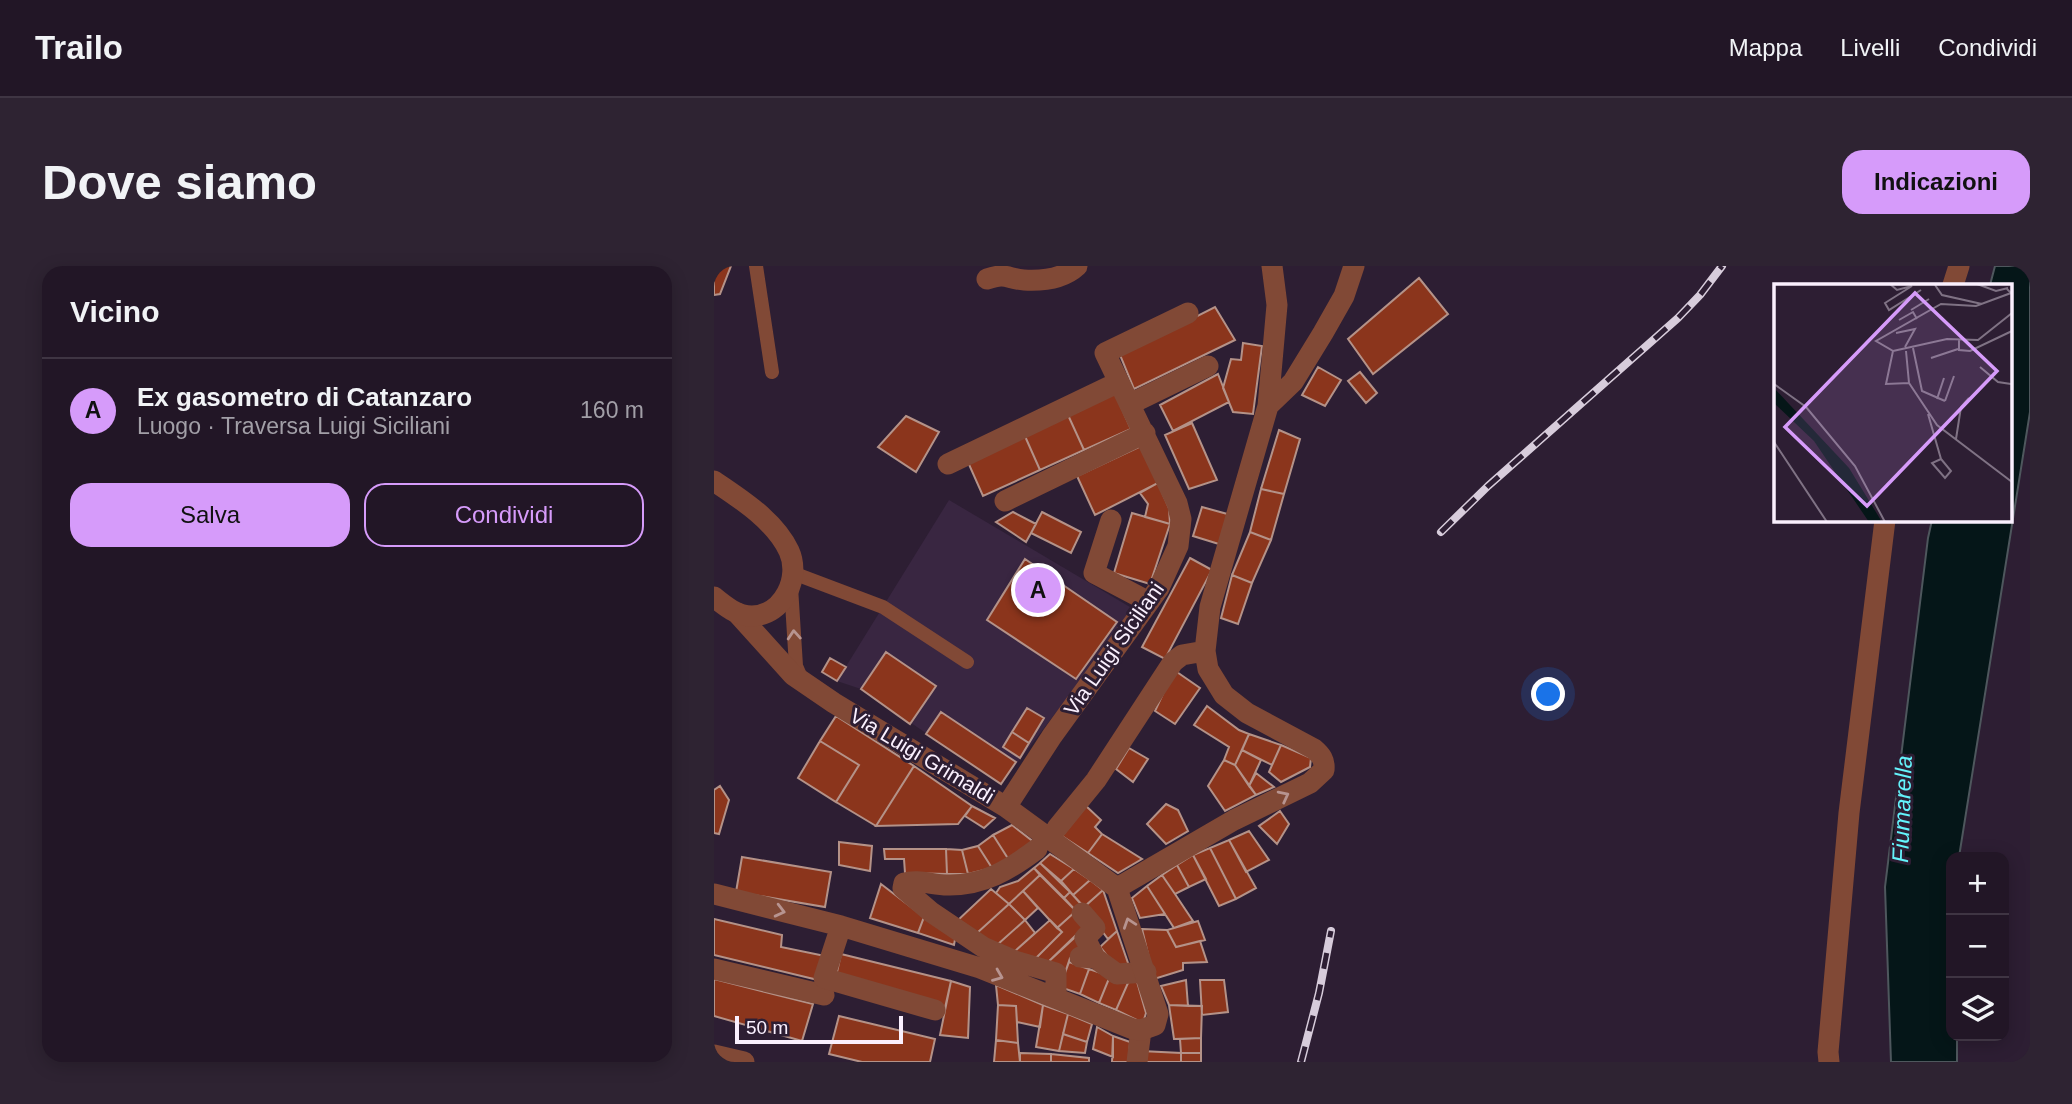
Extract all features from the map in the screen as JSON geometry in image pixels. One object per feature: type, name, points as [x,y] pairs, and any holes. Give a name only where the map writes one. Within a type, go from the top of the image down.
[{"type":"street","points":[[987,279],[1000,274],[1021,280],[1047,279],[1062,275],[1077,266]]},
{"type":"street","points":[[714,894],[841,926],[980,968],[1132,1029],[1141,1030],[1155,1026],[1158,1014],[1117,888],[1234,820],[1310,783],[1324,769],[1321,755],[1314,749],[1247,713],[1224,695],[1208,669],[1206,651],[1210,607],[1268,406],[1276,304],[1272,266]]},
{"type":"street","points":[[1268,406],[1293,382],[1324,333],[1344,296],[1354,266]]},
{"type":"street","points":[[1953,284],[1959,266]]},
{"type":"street","name":"Via Luigi Siciliani","points":[[1006,807],[1052,736],[1159,588],[1178,546],[1181,519],[1177,503],[1105,353],[1188,313]]},
{"type":"street","points":[[1130,404],[1208,366]]},
{"type":"street","points":[[948,464],[1119,382]]},
{"type":"street","points":[[1005,501],[1145,433]]},
{"type":"street","points":[[714,481],[775,529],[790,552],[794,564],[792,580],[785,597],[771,610],[751,616],[737,613]]},
{"type":"street","points":[[1111,520],[1094,573],[1149,602]]},
{"type":"street","points":[[1829,1062],[1849,813],[1885,522]]},
{"type":"street","name":"Via Luigi Grimaldi","points":[[714,597],[737,613],[793,675],[834,703],[1006,807],[1117,888]]},
{"type":"street","points":[[1056,828],[1096,780],[1173,662],[1182,656],[1206,651]]},
{"type":"street","points":[[1037,849],[1001,874],[982,881],[947,885],[910,881],[904,883],[903,888],[932,912],[983,947],[1014,961],[1056,973],[1056,998]]},
{"type":"street","points":[[1082,913],[1095,928],[1085,938],[1088,958],[1117,974],[1146,972]]},
{"type":"street","points":[[841,926],[824,978],[934,1010]]},
{"type":"street","points":[[714,969],[824,995]]},
{"type":"street","points":[[1137,1062],[1141,1030]]},
{"type":"street","points":[[714,1055],[744,1062]]},
{"type":"lane","points":[[757,266],[772,372]]},
{"type":"lane","points":[[802,681],[796,666],[792,580],[883,607],[967,662]]},
{"type":"shaded area","points":[[949,500],[1135,610],[1001,784],[861,689],[837,681]]},
{"type":"water","name":"Fiumarella","points":[[1995,266],[2030,266],[2030,412],[1960,852],[1946,852],[1946,1041],[1957,1041],[1957,1062],[1891,1062],[1885,887],[1928,538],[1932,522],[2012,522],[2012,284],[1990,284]]},
{"type":"building","points":[[714,266],[731,266],[720,294],[714,295]]},
{"type":"building","points":[[1419,278],[1448,314],[1373,374],[1348,339]]},
{"type":"building","points":[[1215,307],[1235,340],[1134,389],[1120,355]]},
{"type":"building","points":[[1243,343],[1262,346],[1253,414],[1233,412],[1223,388],[1231,359],[1241,360]]},
{"type":"building","points":[[1318,367],[1341,380],[1325,406],[1302,395]]},
{"type":"building","points":[[1360,372],[1377,393],[1366,403],[1348,381]]},
{"type":"building","points":[[1218,374],[1229,402],[1173,431],[1160,405]]},
{"type":"building","points":[[1115,393],[1131,429],[1084,450],[1068,415]]},
{"type":"building","points":[[1068,415],[1084,450],[1040,470],[1024,434]]},
{"type":"building","points":[[906,416],[939,432],[916,472],[878,447]]},
{"type":"building","points":[[1192,423],[1217,480],[1189,489],[1165,435]]},
{"type":"building","points":[[1279,430],[1300,439],[1284,494],[1261,489]]},
{"type":"building","points":[[1024,434],[1040,470],[983,496],[967,460]]},
{"type":"building","points":[[1141,446],[1158,483],[1095,515],[1077,476]]},
{"type":"building","points":[[1158,483],[1169,508],[1170,524],[1145,517],[1148,504],[1140,493]]},
{"type":"building","points":[[1261,489],[1284,494],[1271,540],[1250,532]]},
{"type":"building","points":[[1202,507],[1231,515],[1222,545],[1193,536]]},
{"type":"building","points":[[1013,512],[1036,524],[1026,542],[996,522]]},
{"type":"building","points":[[1042,512],[1081,532],[1071,553],[1031,533]]},
{"type":"building","points":[[1132,513],[1170,524],[1150,584],[1114,573]]},
{"type":"building","points":[[1250,532],[1271,540],[1252,583],[1232,575]]},
{"type":"building","points":[[1190,558],[1212,570],[1165,659],[1142,647]]},
{"type":"building","points":[[1025,559],[1117,622],[1076,679],[987,620]]},
{"type":"building","points":[[1232,575],[1252,583],[1238,624],[1221,618]]},
{"type":"building","points":[[886,652],[936,686],[910,724],[861,689]]},
{"type":"building","points":[[830,658],[846,667],[837,681],[822,672]]},
{"type":"building","points":[[1174,670],[1200,688],[1175,724],[1155,711]]},
{"type":"building","points":[[1207,706],[1239,730],[1249,734],[1235,765],[1224,760],[1229,747],[1194,725]]},
{"type":"building","points":[[1027,708],[1044,718],[1029,743],[1012,732]]},
{"type":"building","points":[[941,712],[1016,762],[1001,784],[926,734]]},
{"type":"building","points":[[836,716],[914,766],[876,826],[836,802],[859,765],[820,741]]},
{"type":"building","points":[[1012,732],[1029,743],[1020,758],[1003,747]]},
{"type":"building","points":[[1249,734],[1281,745],[1272,765],[1242,750]]},
{"type":"building","points":[[820,741],[859,765],[836,802],[798,778]]},
{"type":"building","points":[[1281,745],[1311,758],[1310,767],[1281,782],[1269,772]]},
{"type":"building","points":[[1129,748],[1148,759],[1133,782],[1116,769]]},
{"type":"building","points":[[1242,750],[1261,760],[1249,786],[1235,765]]},
{"type":"building","points":[[1224,760],[1235,765],[1256,795],[1225,811],[1208,786]]},
{"type":"building","points":[[914,766],[972,806],[958,824],[876,826]]},
{"type":"building","points":[[1256,773],[1274,787],[1256,795],[1249,786]]},
{"type":"building","points":[[720,786],[729,800],[719,834],[714,833],[714,790]]},
{"type":"building","points":[[1166,804],[1178,810],[1188,831],[1166,844],[1147,824]]},
{"type":"building","points":[[972,806],[995,818],[984,828],[965,816]]},
{"type":"building","points":[[1086,806],[1101,820],[1095,827],[1102,834],[1088,853],[1062,836]]},
{"type":"building","points":[[1280,811],[1289,824],[1277,844],[1259,826]]},
{"type":"building","points":[[1012,825],[1035,843],[1009,860],[993,835]]},
{"type":"building","points":[[1249,831],[1269,860],[1246,872],[1229,840]]},
{"type":"building","points":[[1102,834],[1142,859],[1118,873],[1088,853]]},
{"type":"building","points":[[993,835],[1009,860],[992,868],[978,846]]},
{"type":"building","points":[[1229,840],[1256,888],[1236,899],[1210,848]]},
{"type":"building","points":[[839,842],[872,846],[870,871],[839,865]]},
{"type":"building","points":[[978,846],[992,868],[968,874],[962,850]]},
{"type":"building","points":[[1210,848],[1236,899],[1219,906],[1193,855]]},
{"type":"building","points":[[884,849],[946,849],[947,874],[905,873],[904,859],[885,859]]},
{"type":"building","points":[[946,849],[962,850],[968,874],[947,874]]},
{"type":"building","points":[[1050,854],[1074,869],[1061,881],[1040,863]]},
{"type":"building","points":[[1193,855],[1206,879],[1189,887],[1177,865]]},
{"type":"building","points":[[742,857],[831,872],[825,907],[736,892]]},
{"type":"building","points":[[1040,863],[1070,892],[1064,898],[1034,868]]},
{"type":"building","points":[[1177,865],[1189,887],[1175,894],[1162,875]]},
{"type":"building","points":[[1034,868],[1040,875],[1009,904],[996,893],[1000,887],[1018,881]]},
{"type":"building","points":[[1074,869],[1090,880],[1073,895],[1061,881]]},
{"type":"building","points":[[1040,875],[1076,911],[1057,928],[1023,891]]},
{"type":"building","points":[[1162,875],[1193,921],[1174,928],[1147,886]]},
{"type":"building","points":[[1090,880],[1103,890],[1084,907],[1073,895]]},
{"type":"building","points":[[881,884],[924,917],[918,933],[870,918]]},
{"type":"building","points":[[1147,886],[1165,914],[1140,918],[1132,898]]},
{"type":"building","points":[[991,889],[1009,904],[977,933],[957,921]]},
{"type":"building","points":[[1103,890],[1117,931],[1108,939],[1084,907]]},
{"type":"building","points":[[1023,891],[1038,908],[1025,920],[1009,904]]},
{"type":"building","points":[[1070,892],[1081,904],[1076,911],[1064,898]]},
{"type":"building","points":[[1009,904],[1025,920],[997,945],[977,933]]},
{"type":"building","points":[[1076,911],[1087,926],[1046,964],[1036,958],[1062,932],[1057,928]]},
{"type":"building","points":[[924,917],[956,934],[954,945],[918,933]]},
{"type":"building","points":[[714,919],[782,935],[781,947],[825,956],[818,980],[714,955]]},
{"type":"building","points":[[1025,920],[1035,933],[1014,952],[997,945]]},
{"type":"building","points":[[1050,920],[1062,932],[1036,958],[1014,952]]},
{"type":"building","points":[[1198,921],[1205,940],[1176,947],[1167,930]]},
{"type":"building","points":[[1142,929],[1167,930],[1176,947],[1200,941],[1207,962],[1183,963],[1183,970],[1154,979]]},
{"type":"building","points":[[1117,931],[1128,963],[1119,970],[1100,947]]},
{"type":"building","points":[[1076,935],[1084,946],[1070,958],[1065,973],[1046,964]]},
{"type":"building","points":[[841,954],[951,981],[945,1008],[835,981]]},
{"type":"building","points":[[1069,962],[1089,969],[1080,994],[1060,987]]},
{"type":"building","points":[[1089,969],[1110,976],[1099,1003],[1080,994]]},
{"type":"building","points":[[1110,976],[1128,983],[1116,1010],[1099,1003]]},
{"type":"building","points":[[1136,978],[1146,1013],[1143,1023],[1116,1010],[1128,983]]},
{"type":"building","points":[[714,979],[813,1004],[802,1041],[714,1016]]},
{"type":"building","points":[[1186,980],[1188,1006],[1169,1005],[1161,986]]},
{"type":"building","points":[[1200,980],[1224,980],[1228,1012],[1202,1015]]},
{"type":"building","points":[[951,981],[970,987],[968,1038],[940,1035]]},
{"type":"building","points":[[996,985],[1043,1005],[1040,1027],[1017,1022],[1016,1006],[998,1005]]},
{"type":"building","points":[[998,1005],[1016,1006],[1018,1043],[996,1040]]},
{"type":"building","points":[[1043,1005],[1068,1014],[1059,1051],[1036,1047]]},
{"type":"building","points":[[1169,1005],[1202,1006],[1201,1038],[1174,1039]]},
{"type":"building","points":[[1068,1014],[1092,1024],[1087,1042],[1063,1034]]},
{"type":"building","points":[[839,1016],[935,1039],[930,1062],[862,1062],[829,1054]]},
{"type":"building","points":[[1097,1027],[1113,1036],[1113,1057],[1093,1049]]},
{"type":"building","points":[[1063,1034],[1087,1042],[1085,1053],[1059,1051]]},
{"type":"building","points":[[1113,1036],[1130,1042],[1129,1062],[1112,1062]]},
{"type":"building","points":[[1201,1038],[1201,1053],[1181,1053],[1180,1039]]},
{"type":"building","points":[[996,1040],[1018,1043],[1020,1062],[994,1062]]},
{"type":"building","points":[[1141,1051],[1181,1053],[1181,1062],[1140,1062]]},
{"type":"building","points":[[1020,1053],[1051,1054],[1051,1062],[1020,1062]]},
{"type":"building","points":[[1181,1053],[1201,1053],[1201,1062],[1181,1062]]},
{"type":"building","points":[[1051,1054],[1089,1058],[1089,1062],[1051,1062]]},
{"type":"railway","points":[[1441,532],[1488,486],[1678,318],[1722,266]]},
{"type":"railway","points":[[1301,1062],[1319,993],[1331,931]]},
{"type":"place","name":"Ex gasometro di Catanzaro","points":[[1038,590]]}]
